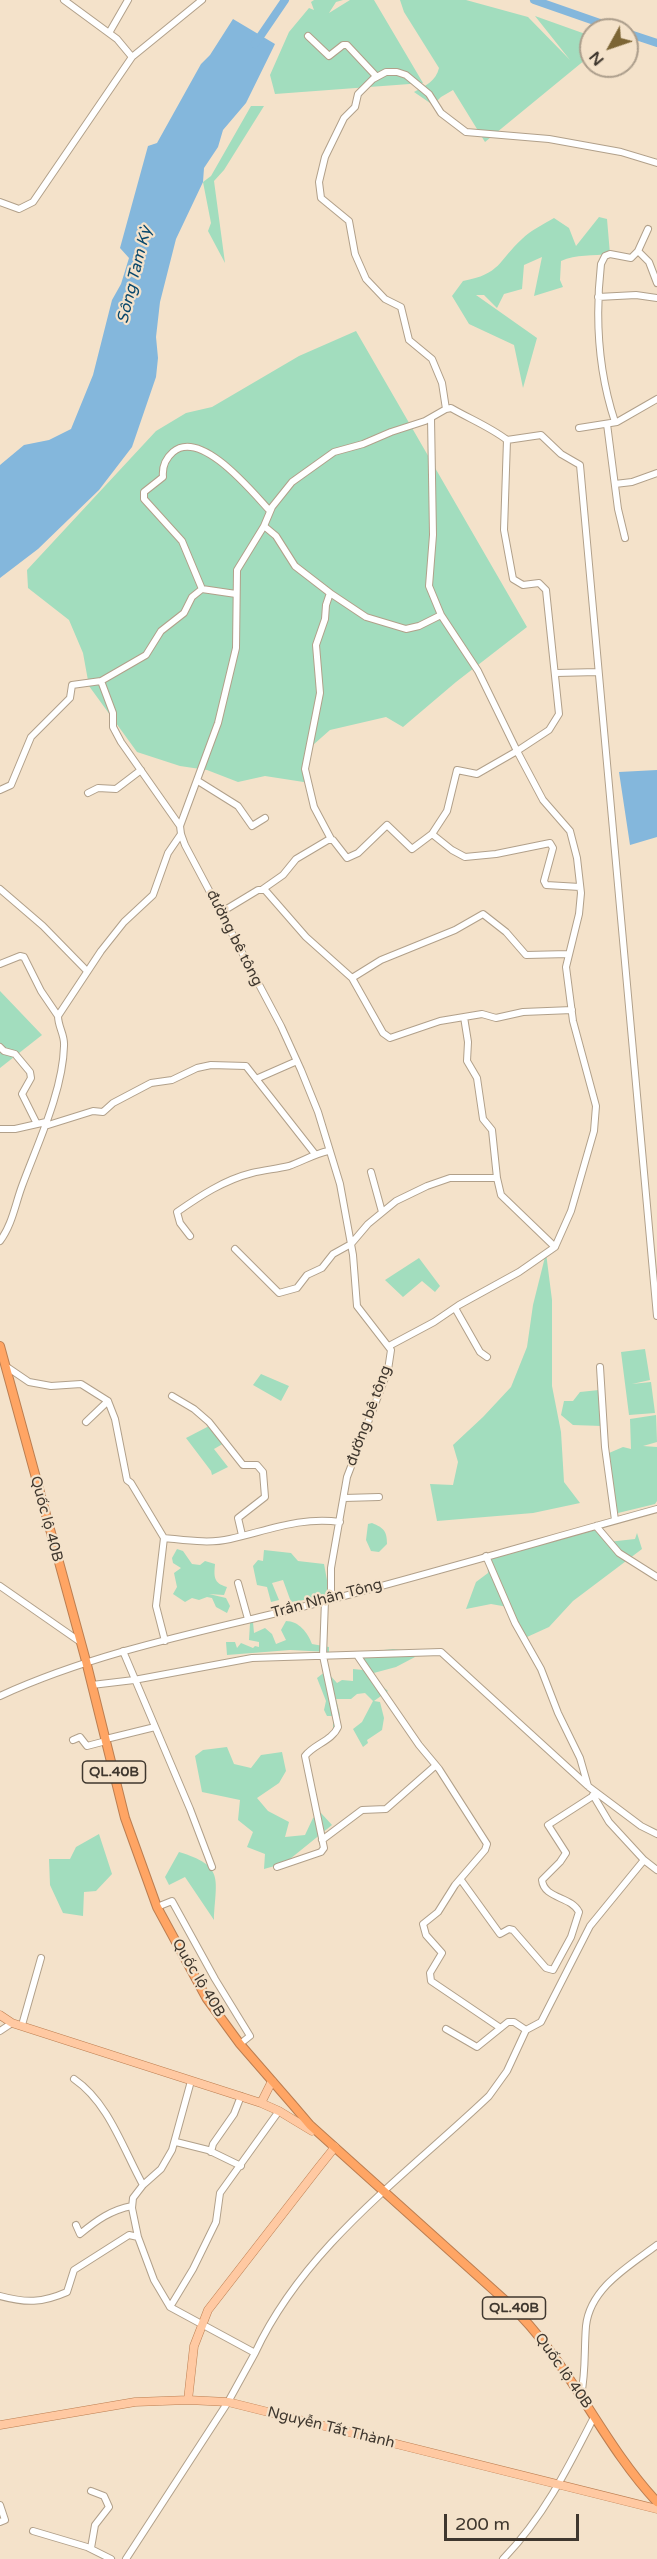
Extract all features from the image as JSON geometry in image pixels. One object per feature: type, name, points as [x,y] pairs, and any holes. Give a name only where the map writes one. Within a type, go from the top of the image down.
[{"type":"highway","name":"Quốc lộ 40B","points":[[0,1346],[86,1661],[125,1818],[157,1907],[207,1998],[240,2044],[310,2125],[520,2314],[541,2338],[623,2462],[657,2502]]},
{"type":"main road","points":[[0,2015],[12,2023],[279,2110],[334,2147],[208,2310],[194,2346],[188,2400]]},
{"type":"main road","points":[[261,2103],[272,2081]]},
{"type":"main road","name":"Nguyễn Tất Thành","points":[[0,2425],[110,2405],[188,2400],[228,2403],[657,2509]]},
{"type":"street","points":[[64,0],[120,41],[132,57]]},
{"type":"street","points":[[109,33],[129,0]]},
{"type":"street","points":[[0,202],[19,209],[33,202],[132,57],[202,0]]},
{"type":"street","points":[[308,36],[329,56],[343,45],[347,45],[376,76]]},
{"type":"street","points":[[657,163],[621,152],[549,139],[466,132],[441,113],[429,94],[406,75],[393,71],[376,76],[358,94],[355,106],[344,118],[325,157],[318,182],[321,198],[349,221],[355,254],[366,279],[385,299],[401,307],[409,340],[432,359],[442,383],[446,409],[452,408],[507,440],[541,435],[561,454],[579,465],[657,1316]]},
{"type":"street","points":[[615,422],[602,375],[597,317],[601,264],[605,256],[610,254],[631,258],[639,251],[648,229]]},
{"type":"street","points":[[639,251],[650,262],[657,283]]},
{"type":"street","points":[[650,262],[657,260]]},
{"type":"street","points":[[598,297],[636,295],[657,298]]},
{"type":"street","points":[[579,428],[615,422],[657,399]]},
{"type":"street","name":"đường bê tông","points":[[322,1840],[306,1756],[310,1750],[333,1735],[338,1727],[323,1656],[331,1568],[346,1477],[388,1370],[391,1350],[357,1306],[351,1244],[340,1184],[328,1151],[318,1112],[281,1026],[220,913],[181,834],[180,826],[218,723],[236,648],[237,570],[264,526],[270,511],[292,482],[334,452],[363,444],[431,418],[446,409]]},
{"type":"street","points":[[389,1346],[435,1322],[454,1308],[519,1272],[555,1247],[571,1211],[594,1131],[597,1106],[572,1010],[566,967],[579,914],[580,887],[578,858],[570,831],[543,801],[478,671],[441,615],[431,594],[428,579],[433,535],[431,418]]},
{"type":"street","points":[[607,424],[625,538]]},
{"type":"street","points":[[330,593],[326,605],[326,619],[316,645],[320,693],[305,769],[306,784],[314,807],[331,838],[347,858],[358,853],[387,825],[414,849],[432,834],[446,814],[457,770],[477,774],[549,730],[559,714],[546,590],[539,583],[524,585],[513,579],[504,530],[507,440]]},
{"type":"street","points":[[202,589],[182,541],[144,499],[144,492],[162,477],[162,468],[169,456],[179,449],[191,447],[220,460],[270,511]]},
{"type":"street","points":[[615,484],[632,482],[657,473]]},
{"type":"street","points":[[264,526],[276,536],[295,566],[366,617],[406,629],[441,615]]},
{"type":"street","points":[[0,790],[11,785],[31,737],[70,698],[72,685],[101,681],[146,655],[162,631],[184,613],[192,597],[202,589],[236,594]]},
{"type":"street","points":[[556,673],[598,672]]},
{"type":"street","points":[[101,681],[113,712],[113,727],[121,742],[180,826]]},
{"type":"street","points":[[88,793],[98,788],[116,789],[141,770]]},
{"type":"street","points":[[198,782],[238,806],[252,826],[265,818]]},
{"type":"street","points":[[58,1016],[87,971],[124,922],[153,895],[168,853],[181,834]]},
{"type":"street","points":[[432,834],[452,850],[465,856],[496,854],[550,843],[553,848],[544,881],[546,885],[580,887]]},
{"type":"street","points":[[220,913],[263,889],[283,875],[296,859],[331,838]]},
{"type":"street","points":[[0,889],[43,926],[87,971]]},
{"type":"street","points":[[263,889],[306,937],[352,978],[387,1037],[393,1038],[440,1021],[482,1014],[496,1018],[523,1012],[572,1010]]},
{"type":"street","points":[[352,978],[381,960],[455,930],[483,914],[506,932],[526,955],[569,954]]},
{"type":"street","points":[[0,964],[20,956],[24,957],[41,991],[58,1016],[64,1046],[61,1069],[45,1124],[7,1232],[0,1241]]},
{"type":"street","points":[[464,1017],[468,1042],[467,1061],[477,1078],[483,1119],[492,1130],[501,1195],[555,1247]]},
{"type":"street","points":[[0,1047],[4,1052],[15,1054],[30,1072],[31,1078],[22,1094],[37,1124]]},
{"type":"street","points":[[255,1079],[297,1061]]},
{"type":"street","points":[[0,1129],[45,1124],[93,1111],[103,1112],[113,1103],[151,1083],[172,1080],[197,1068],[211,1065],[246,1066],[315,1154]]},
{"type":"street","points":[[190,1236],[180,1223],[177,1212],[207,1192],[252,1173],[292,1165],[315,1154],[328,1151]]},
{"type":"street","points":[[371,1172],[382,1212]]},
{"type":"street","points":[[235,1249],[279,1293],[297,1288],[307,1275],[322,1268],[333,1254],[351,1244],[396,1201],[450,1178],[497,1178]]},
{"type":"street","points":[[454,1308],[480,1352],[487,1358]]},
{"type":"street","points":[[6,1367],[29,1383],[51,1386],[81,1384],[108,1401],[116,1419],[127,1480],[164,1538],[156,1606],[165,1641]]},
{"type":"street","points":[[600,1367],[605,1447],[615,1521]]},
{"type":"street","points":[[172,1396],[194,1409],[209,1422],[243,1465],[256,1465],[263,1472],[265,1497],[238,1518],[242,1535]]},
{"type":"street","points":[[86,1422],[108,1401]]},
{"type":"street","points":[[344,1498],[379,1497]]},
{"type":"street","name":"Trần Nhân Tông","points":[[0,1696],[34,1680],[86,1661],[328,1600],[657,1509]]},
{"type":"street","points":[[164,1538],[208,1541],[303,1522],[340,1522]]},
{"type":"street","points":[[596,1526],[619,1553],[657,1576]]},
{"type":"street","points":[[486,1556],[515,1623],[541,1669],[563,1724],[580,1758],[591,1790],[609,1822],[644,1860],[657,1870]]},
{"type":"street","points":[[238,1583],[248,1619]]},
{"type":"street","points":[[0,1586],[79,1641]]},
{"type":"street","points":[[92,1685],[134,1680],[252,1658],[429,1651],[444,1654],[591,1790],[654,1832],[657,1826]]},
{"type":"street","points":[[123,1652],[212,1867]]},
{"type":"street","points":[[357,1655],[487,1844],[485,1850],[438,1912],[423,1924],[426,1935],[442,1953],[430,1973],[430,1979],[445,1992],[499,2027]]},
{"type":"street","points":[[73,1740],[80,1737],[87,1746],[155,1727]]},
{"type":"street","points":[[277,1868],[321,1852],[324,1848],[322,1840],[362,1810],[386,1809],[435,1766]]},
{"type":"street","points":[[461,1880],[500,1934],[509,1929],[513,1930],[546,1968],[553,1970],[571,1937],[579,1912],[570,1902],[549,1893],[542,1884],[542,1880],[566,1853],[548,1825],[591,1790]]},
{"type":"street","points":[[126,2559],[228,2403],[269,2323],[309,2268],[336,2238],[384,2192],[489,2096],[507,2071],[526,2030],[541,2022],[590,1926],[644,1860]]},
{"type":"street","points":[[157,1907],[172,1901],[214,1979],[250,2036],[240,2044]]},
{"type":"street","points":[[22,2025],[41,1958]]},
{"type":"street","points":[[446,2030],[477,2047],[499,2027],[511,2021],[526,2030]]},
{"type":"street","points":[[0,2031],[12,2023]]},
{"type":"street","points":[[74,2079],[86,2088],[105,2114],[143,2185]]},
{"type":"street","points":[[191,2081],[179,2119],[176,2142],[161,2169],[143,2185],[134,2198],[132,2206],[138,2237],[154,2280],[170,2307],[255,2353]]},
{"type":"street","points":[[211,2151],[241,2096]]},
{"type":"street","points":[[170,2307],[193,2269],[216,2222],[220,2193],[279,2110]]},
{"type":"street","points":[[176,2142],[211,2151],[241,2166]]},
{"type":"street","points":[[76,2225],[80,2234],[104,2215],[132,2206]]},
{"type":"street","points":[[0,2296],[32,2303],[56,2297],[67,2292],[74,2270],[78,2266],[129,2235],[138,2237]]},
{"type":"street","points":[[581,2396],[585,2370],[586,2327],[591,2306],[615,2277],[657,2245]]},
{"type":"street","points":[[503,2559],[530,2528],[559,2485],[594,2417]]},
{"type":"street","points":[[91,2548],[95,2525],[109,2507],[104,2496],[92,2491]]},
{"type":"street","points":[[0,2505],[5,2520],[0,2522]]},
{"type":"street","points":[[33,2530],[91,2548],[111,2559]]},
{"type":"green space","points":[[314,0],[343,0],[336,2],[329,13],[350,0],[374,0],[423,83],[275,94],[270,75],[289,32],[309,8],[314,10],[311,2]]},
{"type":"green space","points":[[400,0],[466,0],[528,17],[570,60],[535,16],[579,32],[579,65],[485,142],[453,90],[433,105],[414,92],[433,80],[439,68],[404,12]]},
{"type":"green space","points":[[251,106],[264,106],[224,170],[214,181],[225,263],[208,231],[211,223],[203,182],[211,176]]},
{"type":"green space","points":[[599,217],[607,219],[610,254],[579,256],[561,261],[560,280],[563,287],[534,296],[542,257],[524,265],[522,289],[504,294],[497,308],[484,295],[476,295],[537,338],[523,388],[514,345],[469,324],[452,296],[463,281],[485,275],[498,266],[533,230],[554,218],[569,228],[576,246]]},
{"type":"green space","points":[[356,331],[527,627],[403,727],[386,717],[330,730],[305,752],[310,783],[265,776],[238,782],[207,770],[180,766],[137,752],[89,686],[83,653],[69,620],[28,588],[27,570],[156,431],[186,413],[212,407],[299,356]]},
{"type":"green space","points":[[0,991],[42,1035],[0,1068]]},
{"type":"green space","points":[[546,1253],[552,1300],[552,1386],[561,1432],[564,1482],[580,1503],[533,1513],[437,1521],[430,1484],[453,1485],[458,1462],[453,1445],[511,1387],[527,1347],[533,1305]]},
{"type":"green space","points":[[419,1258],[440,1286],[435,1292],[422,1281],[403,1297],[385,1280]]},
{"type":"green space","points":[[645,1349],[650,1380],[632,1384],[651,1382],[655,1413],[629,1415],[621,1352]]},
{"type":"green space","points":[[261,1374],[289,1386],[281,1401],[253,1385]]},
{"type":"green space","points":[[599,1390],[602,1426],[573,1425],[561,1415],[564,1401],[573,1401],[580,1392]]},
{"type":"green space","points":[[656,1415],[657,1442],[643,1446],[657,1447],[657,1501],[655,1504],[618,1513],[609,1478],[611,1462],[609,1453],[623,1447],[631,1449],[630,1419]]},
{"type":"green space","points":[[213,1424],[226,1442],[214,1449],[228,1467],[212,1475],[186,1438]]},
{"type":"green space","points":[[372,1523],[382,1528],[386,1536],[387,1544],[379,1552],[371,1551],[366,1540],[368,1524]]},
{"type":"green space","points":[[601,1527],[608,1542],[635,1539],[637,1533],[642,1549],[573,1601],[549,1627],[527,1637],[509,1619],[508,1607],[491,1604],[466,1609],[476,1582],[488,1573],[487,1560]]},
{"type":"green space","points":[[177,1549],[183,1551],[192,1564],[200,1565],[205,1561],[215,1564],[215,1579],[227,1587],[224,1595],[209,1594],[226,1598],[230,1606],[227,1613],[216,1607],[212,1598],[199,1600],[192,1598],[185,1602],[173,1594],[177,1587],[174,1573],[181,1568],[173,1563],[172,1558]]},
{"type":"green space","points":[[264,1550],[291,1553],[298,1561],[324,1564],[330,1596],[291,1602],[283,1580],[272,1583],[279,1600],[271,1602],[267,1587],[257,1585],[253,1566],[258,1560],[263,1561]]},
{"type":"green space","points":[[286,1621],[302,1628],[312,1644],[329,1647],[329,1652],[290,1650],[227,1655],[226,1642],[235,1642],[237,1648],[241,1643],[253,1648],[259,1647],[259,1642],[249,1640],[250,1623],[253,1622],[254,1633],[265,1628],[272,1634],[276,1644],[286,1640],[281,1630]]},
{"type":"green space","points":[[393,1649],[410,1651],[415,1657],[396,1667],[370,1674],[355,1653]]},
{"type":"green space","points":[[353,1669],[363,1670],[388,1691],[374,1701],[380,1702],[384,1718],[382,1730],[367,1740],[368,1743],[363,1747],[353,1729],[362,1722],[373,1701],[365,1693],[357,1694],[351,1699],[336,1699],[340,1715],[339,1732],[336,1734],[333,1729],[333,1716],[327,1716],[324,1710],[326,1701],[317,1678],[326,1671],[337,1683],[342,1680],[353,1681]]},
{"type":"green space","points":[[227,1747],[234,1764],[251,1768],[261,1755],[282,1752],[286,1771],[279,1783],[257,1798],[268,1811],[289,1822],[285,1837],[305,1835],[313,1818],[321,1813],[332,1825],[285,1863],[264,1869],[265,1854],[247,1847],[253,1832],[238,1820],[240,1800],[202,1792],[195,1756],[203,1750]]},
{"type":"green space","points":[[99,1834],[112,1874],[96,1891],[84,1892],[83,1916],[63,1913],[50,1885],[49,1859],[70,1859],[76,1847]]},
{"type":"green space","points":[[179,1852],[194,1857],[211,1869],[216,1884],[214,1920],[185,1877],[169,1885],[165,1877]]},
{"type":"water","points":[[233,19],[275,44],[246,103],[223,130],[218,147],[204,168],[203,182],[176,239],[160,302],[156,337],[158,358],[156,377],[132,447],[99,490],[38,549],[0,578],[0,465],[24,445],[49,440],[71,429],[93,375],[112,300],[121,284],[129,258],[120,248],[148,146],[157,143],[201,64],[210,55]]},
{"type":"water","points":[[657,770],[657,837],[630,845],[619,772]]},
{"type":"waterway","name":"Sông Tam Kỳ","points":[[255,44],[285,0]]},
{"type":"waterway","name":"Sông Tam Kỳ","points":[[534,0],[586,18]]},
{"type":"waterway","name":"Sông Tam Kỳ","points":[[639,37],[657,43]]}]
